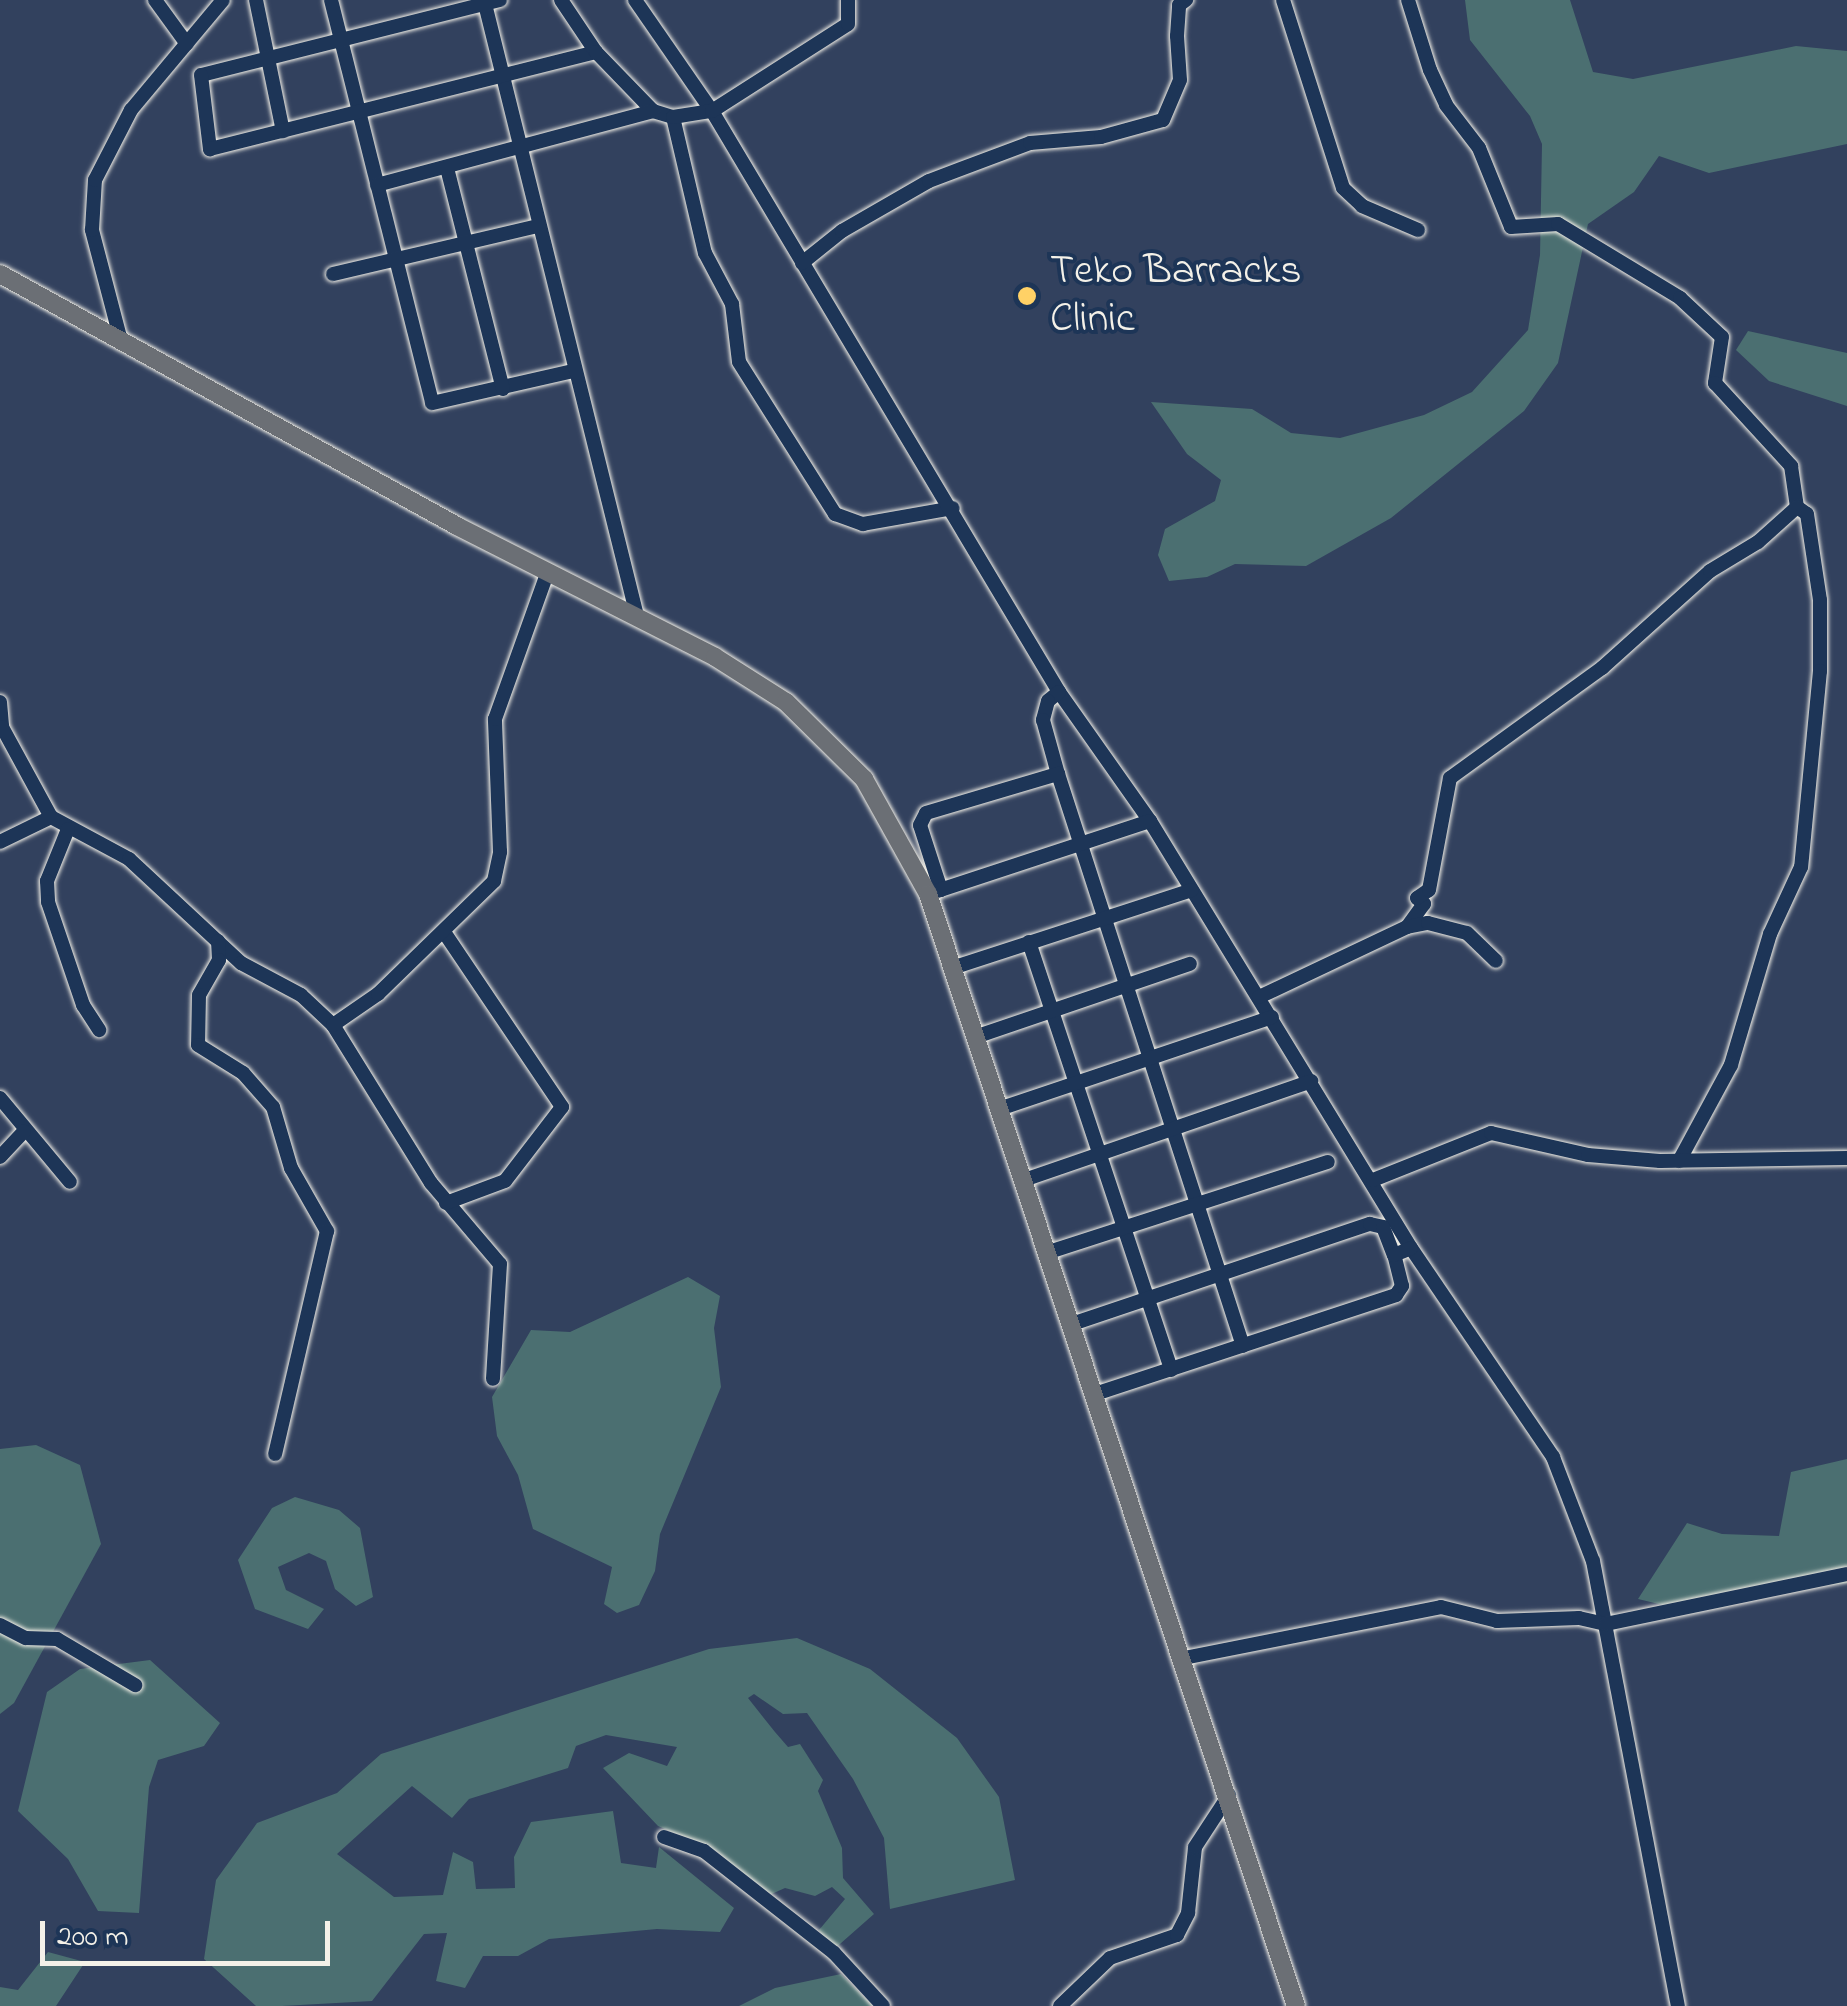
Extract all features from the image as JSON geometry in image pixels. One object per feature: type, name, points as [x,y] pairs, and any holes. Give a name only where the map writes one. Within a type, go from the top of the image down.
[{"type":"main road","points":[[0,274],[548,574],[637,616],[753,681],[820,732],[899,833],[934,892],[952,968],[1296,2006]]},
{"type":"street","points":[[155,0],[187,44]]},
{"type":"street","points":[[120,337],[92,230],[95,180],[131,110],[224,0]]},
{"type":"street","points":[[256,0],[284,131]]},
{"type":"street","points":[[330,0],[432,403],[573,371]]},
{"type":"street","points":[[561,0],[596,52],[653,111],[672,117],[712,111],[848,24],[848,0]]},
{"type":"street","points":[[636,0],[712,111],[952,508],[1058,692],[1150,821],[1412,1248],[1553,1458],[1576,1507],[1606,1624],[1678,2006]]},
{"type":"street","points":[[802,263],[842,231],[930,181],[1030,143],[1101,137],[1163,120],[1180,80],[1179,5],[1186,0]]},
{"type":"street","points":[[1284,0],[1342,188],[1362,206],[1418,230]]},
{"type":"street","points":[[1408,0],[1446,105],[1479,148],[1511,228],[1558,224],[1680,298],[1722,337],[1715,384],[1791,466],[1797,508]]},
{"type":"street","points":[[596,52],[502,79],[210,149],[201,75],[490,1],[502,79],[637,616]]},
{"type":"street","points":[[377,186],[653,111]]},
{"type":"street","points":[[672,117],[705,253],[732,304],[739,362],[835,514],[863,524],[952,508]]},
{"type":"street","points":[[447,168],[503,389]]},
{"type":"street","points":[[332,274],[538,226]]},
{"type":"street","points":[[1407,927],[1424,904],[1418,898],[1429,890],[1450,778],[1602,668],[1710,571],[1758,542],[1797,508]]},
{"type":"street","points":[[1679,1161],[1730,1065],[1770,934],[1801,867],[1820,600],[1807,514],[1797,508]]},
{"type":"street","points":[[333,1025],[444,932],[498,872],[495,719],[548,574]]},
{"type":"street","points":[[1058,692],[1043,720],[1058,774],[1242,1346]]},
{"type":"street","points":[[0,702],[1,728],[51,817],[128,858],[241,964],[318,1007],[333,1025],[446,1203],[500,1264],[494,1380]]},
{"type":"street","points":[[1058,774],[926,813],[920,825],[934,892],[1150,821]]},
{"type":"street","points":[[0,842],[51,817]]},
{"type":"street","points":[[68,829],[47,881],[48,902],[76,986],[100,1030]]},
{"type":"street","points":[[952,968],[1192,890]]},
{"type":"street","points":[[1259,997],[1407,927],[1428,923],[1467,933],[1496,961]]},
{"type":"street","points":[[444,932],[562,1107],[505,1182],[446,1203]]},
{"type":"street","points":[[218,940],[219,960],[199,995],[198,1046],[243,1073],[273,1108],[291,1168],[327,1231],[275,1454]]},
{"type":"street","points":[[1029,942],[1171,1370]]},
{"type":"street","points":[[975,1037],[1190,964]]},
{"type":"street","points":[[999,1109],[1272,1017]]},
{"type":"street","points":[[1024,1180],[1311,1081]]},
{"type":"street","points":[[0,1098],[24,1132],[70,1182]]},
{"type":"street","points":[[0,1157],[24,1132]]},
{"type":"street","points":[[1373,1180],[1492,1133],[1588,1155],[1679,1161],[1847,1158]]},
{"type":"street","points":[[1049,1252],[1328,1162]]},
{"type":"street","points":[[1072,1324],[1370,1224],[1383,1226],[1394,1255],[1402,1286],[1396,1295],[1095,1394]]},
{"type":"street","points":[[1394,1255],[1412,1248]]},
{"type":"street","points":[[1179,1659],[1442,1607],[1497,1620],[1578,1618],[1606,1624],[1847,1574]]},
{"type":"street","points":[[0,1625],[26,1638],[58,1639],[135,1685]]},
{"type":"street","points":[[1060,2006],[1110,1958],[1177,1936],[1188,1913],[1194,1846],[1229,1796]]},
{"type":"street","points":[[664,1838],[704,1851],[834,1954],[883,2006]]},
{"type":"green space","points":[[1465,0],[1570,0],[1593,72],[1633,79],[1796,46],[1847,51],[1847,144],[1709,173],[1659,156],[1634,192],[1588,224],[1558,363],[1524,411],[1391,518],[1306,566],[1235,564],[1207,577],[1169,581],[1158,555],[1165,529],[1215,501],[1221,480],[1187,454],[1151,402],[1252,409],[1291,433],[1340,438],[1424,415],[1472,392],[1528,330],[1540,255],[1542,144],[1530,116],[1470,40]]},
{"type":"green space","points":[[1748,331],[1847,353],[1847,406],[1769,381],[1736,350]]},
{"type":"green space","points":[[688,1277],[720,1296],[714,1328],[721,1387],[660,1534],[655,1571],[639,1605],[617,1613],[604,1604],[612,1567],[533,1529],[518,1475],[497,1436],[492,1397],[531,1330],[570,1332]]},
{"type":"green space","points":[[36,1445],[80,1465],[101,1544],[14,1703],[0,1714],[0,1449]]},
{"type":"green space","points":[[1847,1459],[1847,1583],[1748,1594],[1684,1610],[1638,1599],[1687,1523],[1722,1534],[1779,1536],[1791,1472]]},
{"type":"green space","points":[[295,1497],[339,1510],[360,1528],[373,1597],[356,1606],[335,1589],[326,1561],[309,1553],[278,1567],[286,1590],[324,1609],[308,1629],[255,1609],[238,1560],[272,1508]]},
{"type":"green space","points":[[797,1638],[870,1669],[957,1738],[999,1797],[1015,1880],[890,1909],[884,1838],[853,1779],[807,1713],[783,1714],[754,1694],[748,1698],[775,1732],[788,1747],[800,1744],[823,1780],[818,1791],[842,1848],[843,1878],[874,1914],[832,1951],[819,1930],[845,1899],[832,1887],[815,1896],[785,1888],[758,1900],[718,1852],[658,1826],[603,1768],[629,1753],[667,1766],[677,1747],[606,1735],[576,1746],[568,1768],[469,1799],[452,1818],[412,1786],[337,1854],[394,1897],[443,1895],[453,1852],[473,1862],[476,1889],[515,1888],[514,1857],[531,1822],[613,1811],[621,1863],[656,1868],[659,1847],[734,1908],[720,1932],[657,1929],[549,1939],[518,1956],[483,1956],[465,1988],[436,1981],[447,1933],[424,1934],[372,2001],[282,2006],[256,2006],[204,1959],[216,1880],[257,1823],[337,1793],[381,1754],[709,1649]]},
{"type":"green space","points":[[150,1660],[220,1723],[204,1746],[158,1760],[149,1787],[139,1913],[98,1911],[68,1859],[18,1811],[47,1692],[80,1669]]},
{"type":"green space","points":[[48,1952],[85,1962],[56,2006],[0,2006],[0,1987],[18,1990]]},
{"type":"green space","points":[[841,1974],[873,2006],[739,2006],[775,1988]]},
{"type":"place","name":"Teko Barracks Clinic","points":[[1027,296]]}]
